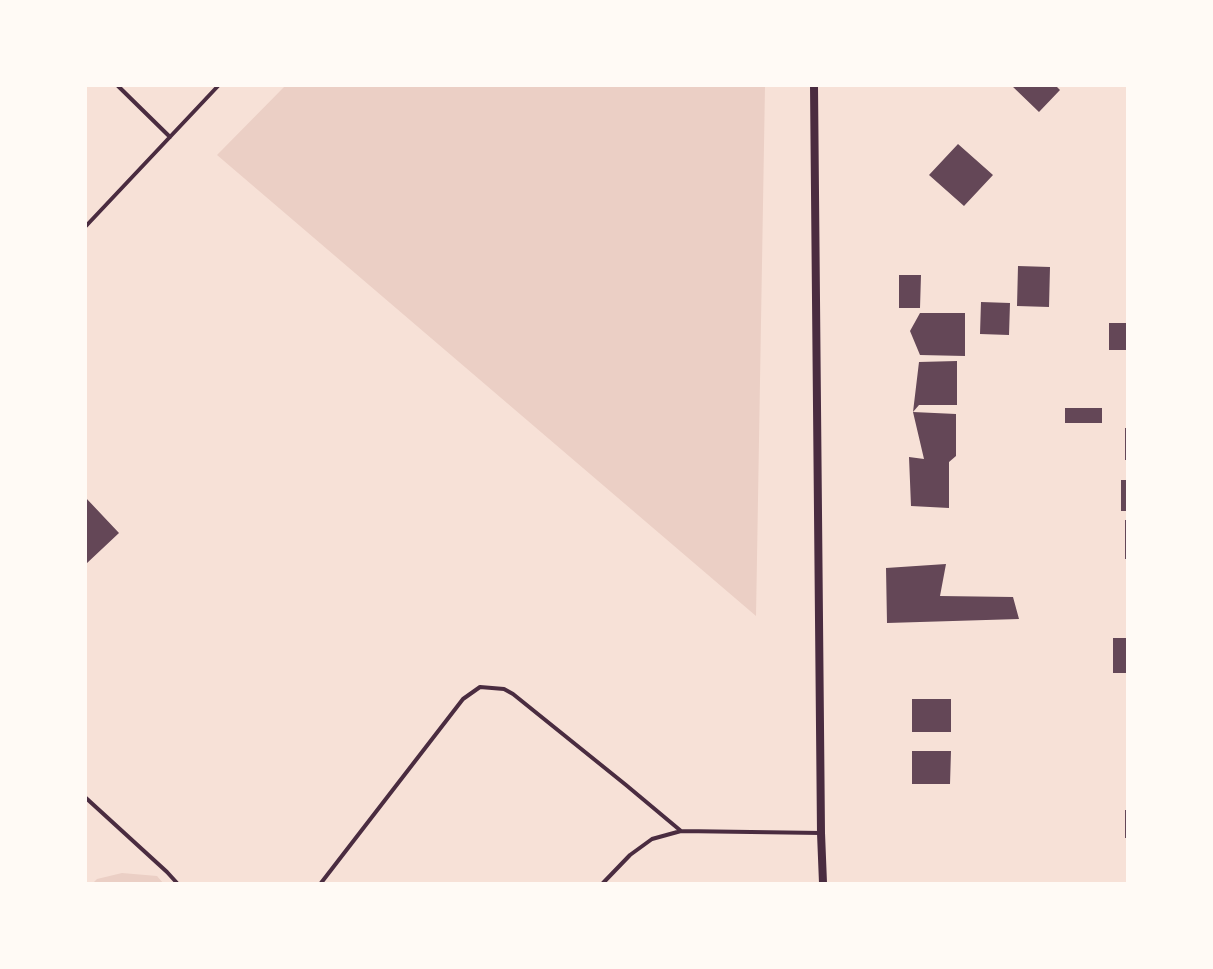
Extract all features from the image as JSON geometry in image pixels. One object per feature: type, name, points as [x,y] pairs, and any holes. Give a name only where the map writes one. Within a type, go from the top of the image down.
[{"type":"main road","points":[[814,86],[821,833],[823,883]]},
{"type":"street","points":[[118,86],[170,137]]},
{"type":"street","points":[[86,226],[218,86]]},
{"type":"street","points":[[321,883],[463,699],[480,687],[504,689],[513,694],[681,831]]},
{"type":"street","points":[[86,798],[162,867],[177,883]]},
{"type":"street","points":[[603,883],[630,855],[652,839],[681,831],[821,833]]},
{"type":"shaded area","points":[[285,86],[765,86],[756,616],[217,155]]},
{"type":"shaded area","points":[[122,873],[157,876],[163,883],[93,883],[97,879]]},
{"type":"building","points":[[1012,86],[1056,86],[1060,90],[1039,112]]},
{"type":"building","points":[[958,144],[993,175],[964,206],[929,175]]},
{"type":"building","points":[[1018,266],[1050,267],[1049,307],[1017,306]]},
{"type":"building","points":[[899,275],[921,275],[920,308],[899,308]]},
{"type":"building","points":[[981,302],[1010,303],[1009,335],[980,334]]},
{"type":"building","points":[[920,313],[965,313],[965,356],[920,355],[910,331]]},
{"type":"building","points":[[1109,323],[1127,323],[1127,350],[1109,350]]},
{"type":"building","points":[[957,361],[957,405],[919,405],[913,412],[919,362]]},
{"type":"building","points":[[1065,408],[1102,408],[1102,423],[1065,423]]},
{"type":"building","points":[[913,412],[956,414],[956,456],[949,462],[949,508],[911,506],[909,457],[924,459]]},
{"type":"building","points":[[1125,428],[1127,428],[1127,460],[1125,460]]},
{"type":"building","points":[[1121,480],[1127,480],[1127,511],[1121,511]]},
{"type":"building","points":[[86,498],[119,533],[86,564]]},
{"type":"building","points":[[1125,520],[1127,520],[1127,559],[1125,559]]},
{"type":"building","points":[[946,564],[940,596],[1013,597],[1019,619],[887,623],[886,568]]},
{"type":"building","points":[[1113,638],[1127,638],[1127,673],[1113,673]]},
{"type":"building","points":[[912,699],[951,699],[951,732],[912,732]]},
{"type":"building","points":[[912,751],[951,751],[950,784],[912,784]]},
{"type":"building","points":[[1125,810],[1127,810],[1127,838],[1125,838]]}]
